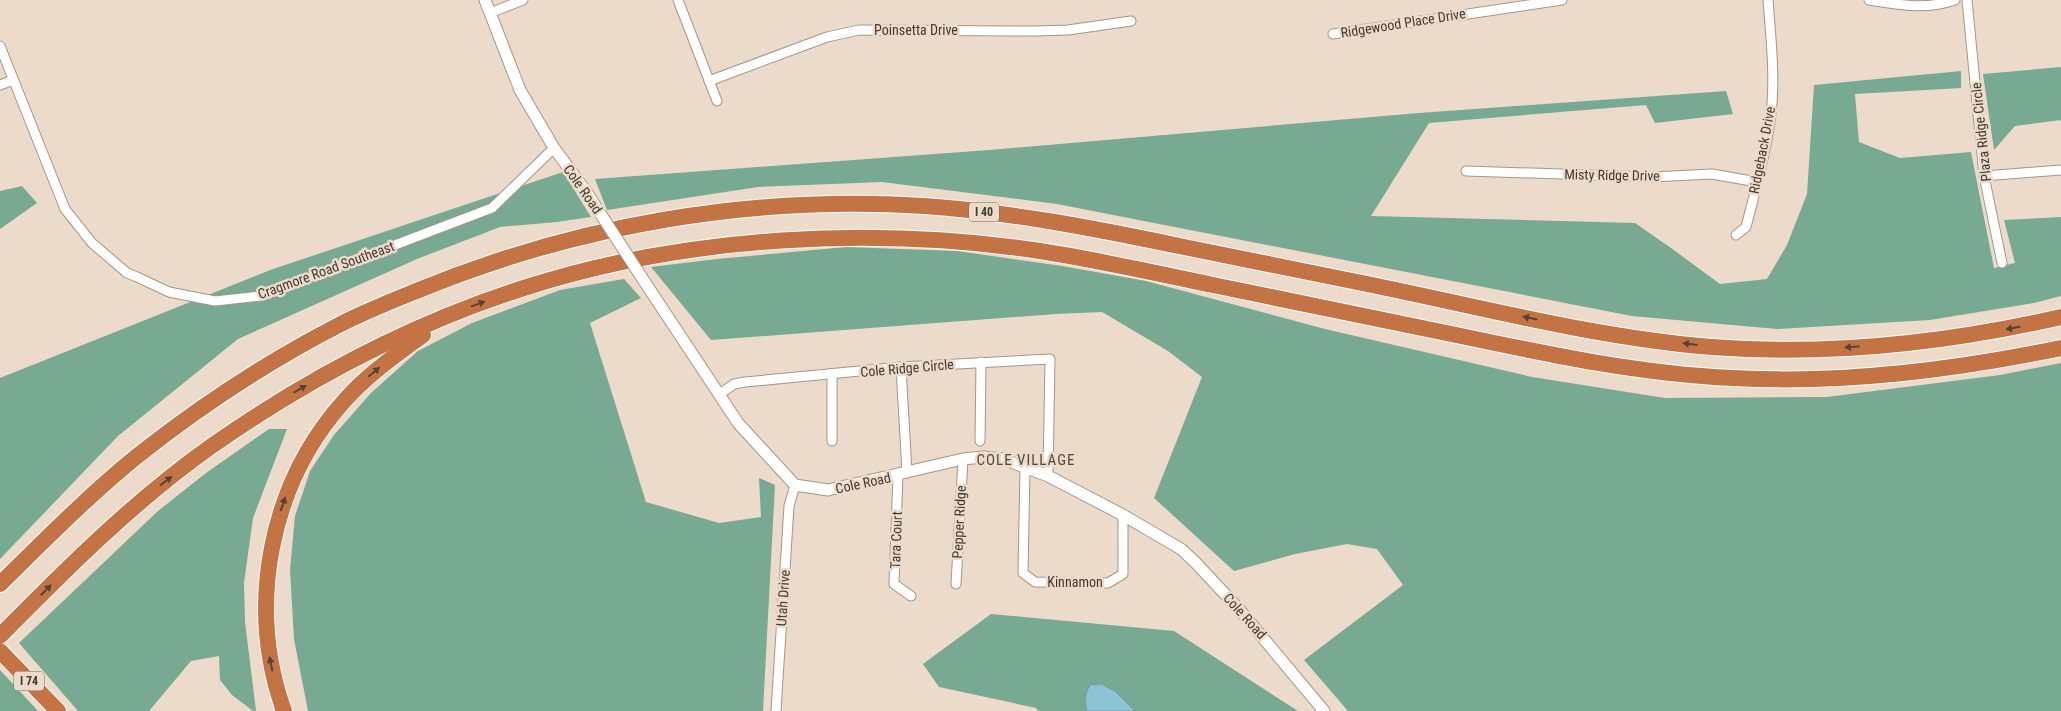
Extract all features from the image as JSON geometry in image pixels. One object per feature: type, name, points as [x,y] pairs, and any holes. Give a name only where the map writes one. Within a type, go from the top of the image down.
[{"type":"highway","name":"I 40","points":[[0,584],[82,504],[135,458],[194,414],[251,376],[340,324],[463,272],[533,249],[630,226],[728,210],[825,204],[922,206],[1019,216],[1118,233],[1616,335],[1714,347],[1814,349],[1915,343],[2013,328],[2061,317]]},
{"type":"highway","points":[[6,630],[106,531],[157,488],[212,446],[279,402],[348,362],[451,314],[527,287],[594,268],[673,253],[759,243],[851,238],[944,240],[1039,251],[1131,268],[1566,358],[1648,371],[1733,378],[1818,380],[1904,374],[1990,363],[2061,348]]},
{"type":"highway","points":[[284,711],[269,652],[266,605],[267,578],[273,539],[288,489],[311,444],[345,400],[382,365],[451,314]]},
{"type":"highway","name":"I 74","points":[[0,651],[58,711]]},
{"type":"street","name":"Cole Road","points":[[485,0],[520,90],[554,148],[587,193],[738,424],[795,485],[828,490],[983,456],[1003,459],[1048,476],[1123,520],[1164,538],[1195,562],[1254,625],[1324,711]]},
{"type":"street","points":[[490,13],[523,0]]},
{"type":"street","points":[[678,0],[717,101]]},
{"type":"street","name":"Ridgewood Place Drive","points":[[1333,34],[1562,0]]},
{"type":"street","name":"Ridgeback Drive","points":[[1736,236],[1746,227],[1766,145],[1773,95],[1768,0]]},
{"type":"street","points":[[1870,0],[1922,7],[1941,5],[1955,0]]},
{"type":"street","name":"Plaza Ridge Circle","points":[[1967,0],[1984,176],[2002,263]]},
{"type":"street","name":"Poinsetta Drive","points":[[709,81],[827,37],[859,30],[1068,30],[1131,21]]},
{"type":"street","name":"Cragmore Road Southeast","points":[[0,46],[65,209],[92,243],[132,275],[168,292],[215,300],[262,296],[492,208],[554,148]]},
{"type":"street","points":[[0,85],[13,80]]},
{"type":"street","points":[[1984,176],[2061,170]]},
{"type":"street","name":"Misty Ridge Drive","points":[[1466,171],[1652,177],[1712,174],[1757,182]]},
{"type":"street","name":"Cole Ridge Circle","points":[[720,394],[734,384],[745,382],[902,367],[1050,358],[1048,476]]},
{"type":"street","points":[[980,441],[981,362]]},
{"type":"street","points":[[902,367],[904,472]]},
{"type":"street","points":[[832,374],[832,441]]},
{"type":"street","name":"Pepper Ridge","points":[[956,584],[963,459]]},
{"type":"street","name":"Kinnamon","points":[[1025,468],[1022,573],[1035,582],[1108,583],[1122,574],[1123,520]]},
{"type":"street","name":"Tara Court","points":[[904,472],[894,584],[911,596]]},
{"type":"street","name":"Utah Drive","points":[[776,711],[789,506],[795,485]]},
{"type":"green space","points":[[2061,67],[2061,120],[2015,126],[1994,150],[1983,74]]},
{"type":"green space","points":[[1961,71],[1961,88],[1855,94],[1859,142],[1900,158],[1971,152],[1994,268],[2015,263],[2004,220],[2061,217],[2061,296],[2034,303],[1930,320],[1777,329],[1632,316],[1057,204],[882,182],[758,187],[607,210],[595,179],[989,150],[1419,113],[1726,91],[1733,114],[1655,123],[1646,105],[1429,123],[1371,216],[1635,223],[1720,284],[1767,279],[1787,245],[1807,194],[1814,85]]},
{"type":"green space","points":[[563,172],[591,217],[500,227],[417,259],[238,339],[118,436],[0,559],[0,378],[273,269]]},
{"type":"green space","points":[[22,186],[37,203],[0,229],[0,191]]},
{"type":"green space","points":[[846,247],[957,251],[1062,266],[1146,281],[1325,329],[1532,377],[1665,398],[1827,397],[2000,375],[2061,363],[2061,711],[1348,711],[1304,660],[1403,585],[1377,549],[1347,544],[1295,554],[1234,571],[1154,498],[1202,377],[1168,351],[1102,312],[711,340],[651,267]]},
{"type":"green space","points":[[624,279],[641,298],[590,323],[646,502],[719,523],[761,517],[759,478],[775,485],[763,711],[308,711],[294,639],[290,570],[295,516],[310,471],[334,435],[371,393],[418,351],[472,323],[560,290]]},
{"type":"green space","points":[[269,429],[287,429],[253,518],[244,583],[245,622],[256,711],[253,711],[232,695],[220,680],[219,656],[191,661],[149,711],[78,711],[19,643],[158,511],[206,473]]},
{"type":"green space","points":[[991,614],[1174,631],[1298,711],[1038,711],[1036,708],[939,687],[923,664]]},
{"type":"green space","points":[[0,670],[38,711],[0,711]]},
{"type":"water","points":[[1101,684],[1115,691],[1135,711],[1087,711],[1086,698],[1090,685]]},
{"type":"district","name":"COLE VILLAGE","points":[[1026,460]]}]
